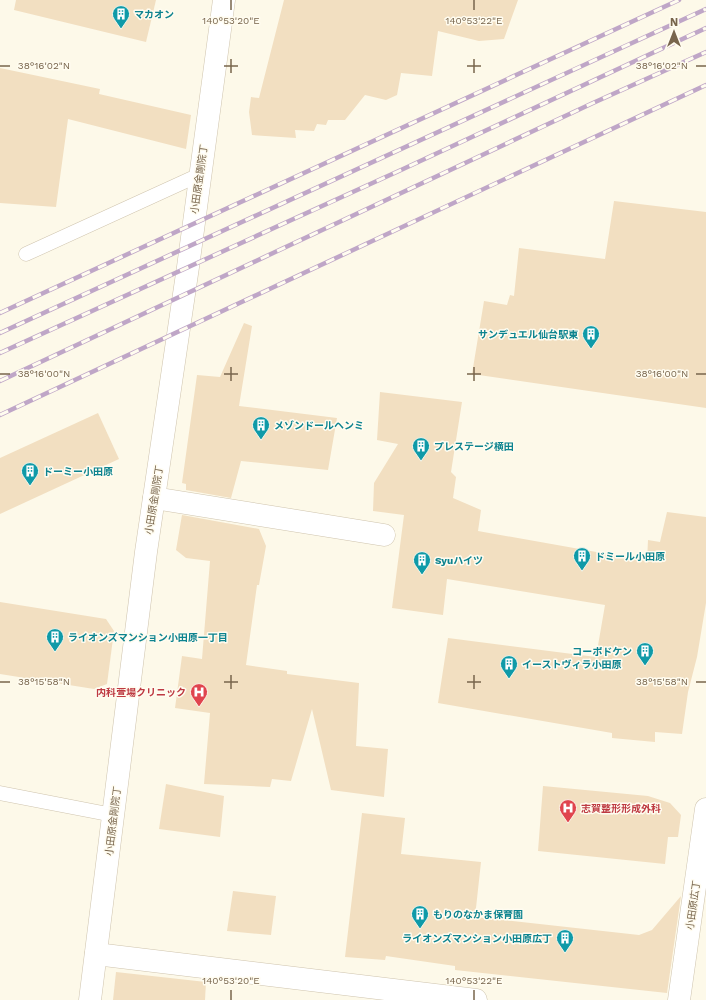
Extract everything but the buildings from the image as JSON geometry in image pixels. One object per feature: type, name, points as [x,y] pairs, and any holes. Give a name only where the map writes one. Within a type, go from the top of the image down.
[{"type":"street","name":"小田原金剛院丁","points":[[90,1000],[154,498],[188,267],[199,175],[224,0]]},
{"type":"street","points":[[154,498],[384,535]]},
{"type":"street","name":"小田原広丁","points":[[679,1000],[706,809]]},
{"type":"street","points":[[96,954],[476,1000]]},
{"type":"lane","points":[[26,254],[199,175]]},
{"type":"lane","points":[[0,793],[113,815]]},
{"type":"railway","points":[[0,313],[679,0]]},
{"type":"railway","points":[[0,333],[706,9]]},
{"type":"railway","points":[[0,353],[401,170],[706,28]]},
{"type":"railway","points":[[0,381],[593,103],[706,52]]},
{"type":"railway","points":[[0,415],[706,85]]},
{"type":"place","name":"マカオン","points":[[121,29]]},
{"type":"place","name":"サンデュエル仙台駅東","points":[[591,349]]},
{"type":"place","name":"メゾンドールヘンミ","points":[[261,440]]},
{"type":"place","name":"プレステージ横田","points":[[421,461]]},
{"type":"place","name":"ドーミー小田原","points":[[30,486]]},
{"type":"place","name":"ドミール小田原","points":[[582,571]]},
{"type":"place","name":"Syuハイツ","points":[[422,575]]},
{"type":"place","name":"ライオンズマンション小田原一丁目","points":[[55,652]]},
{"type":"place","name":"コーポドケン","points":[[645,666]]},
{"type":"place","name":"イーストヴィラ小田原","points":[[509,679]]},
{"type":"place","name":"内科萱場クリニック","points":[[199,707]]},
{"type":"place","name":"志賀整形形成外科","points":[[568,823]]},
{"type":"place","name":"もりのなかま保育園","points":[[420,929]]},
{"type":"place","name":"ライオンズマンション小田原広丁","points":[[565,953]]}]
